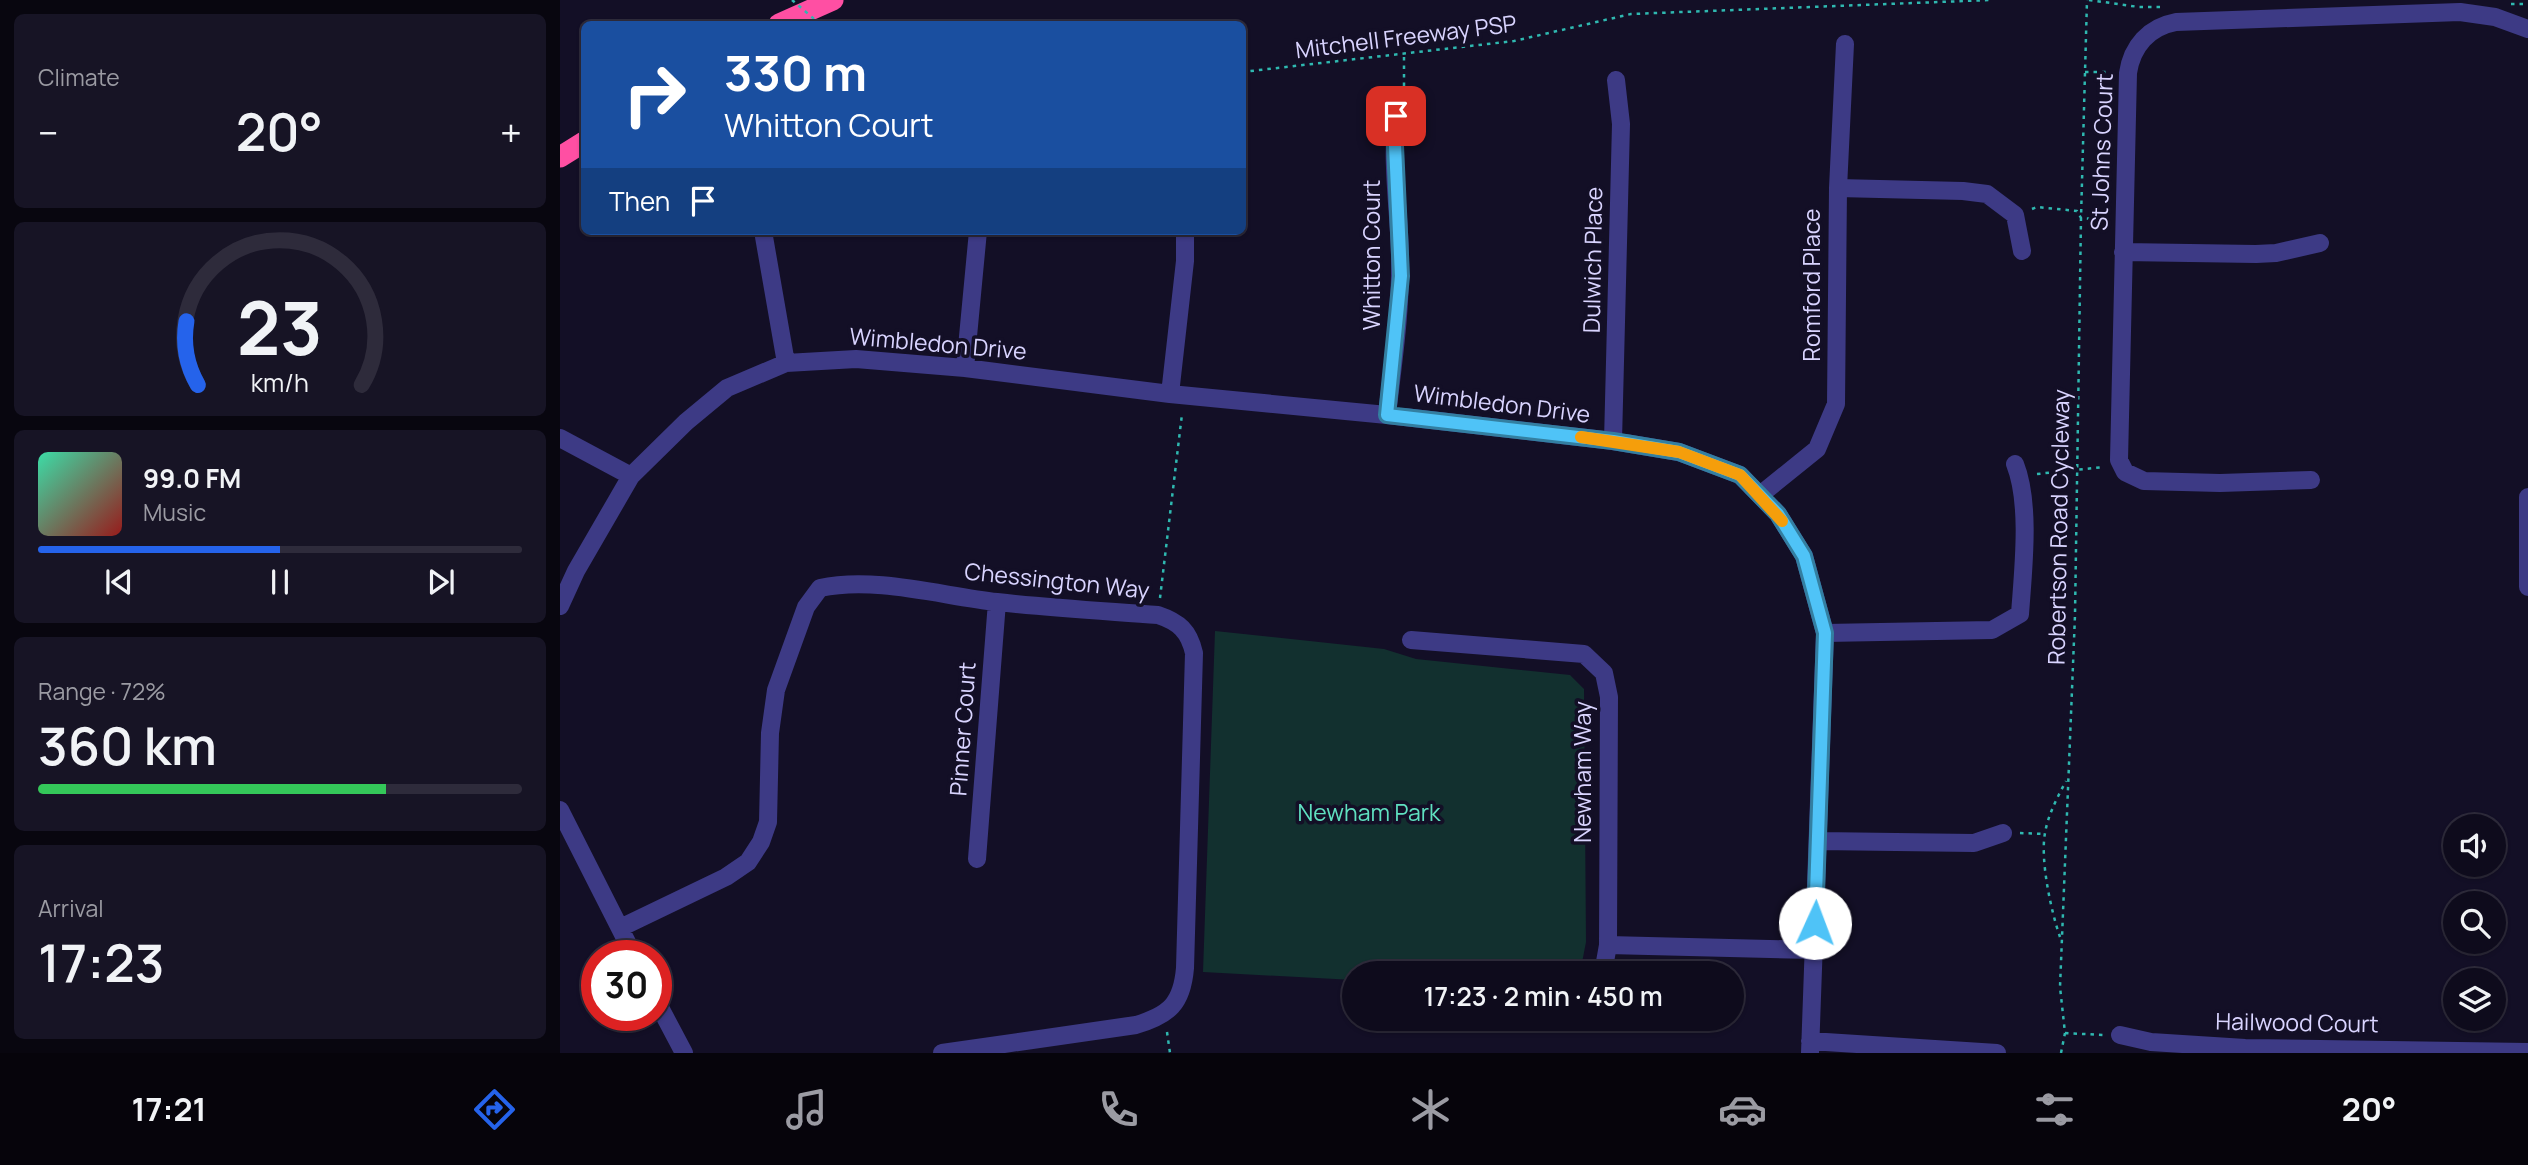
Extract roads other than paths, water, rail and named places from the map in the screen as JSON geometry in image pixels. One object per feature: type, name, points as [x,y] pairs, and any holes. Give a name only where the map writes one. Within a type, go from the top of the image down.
[{"type":"highway","points":[[786,21],[833,0]]},
{"type":"highway","points":[[560,158],[581,144]]},
{"type":"street","name":"St Johns Court","points":[[2311,480],[2220,483],[2144,481],[2131,477],[2121,466],[2117,453],[2128,73],[2132,57],[2145,36],[2158,27],[2176,22],[2460,12],[2494,17],[2528,29]]},
{"type":"street","name":"Romford Place","points":[[1760,495],[1818,449],[1836,404],[1838,188],[1845,44]]},
{"type":"street","name":"Dulwich Place","points":[[1613,441],[1621,124],[1616,80]]},
{"type":"street","name":"Whitton Court","points":[[1387,415],[1400,297],[1395,146],[1396,116],[1400,103]]},
{"type":"street","points":[[1838,188],[1987,194],[2015,215],[2022,251]]},
{"type":"street","points":[[764,235],[786,363]]},
{"type":"street","points":[[965,368],[978,235]]},
{"type":"street","points":[[1177,394],[1185,235]]},
{"type":"street","points":[[2123,252],[2256,254],[2276,253],[2320,243]]},
{"type":"street","name":"Wimbledon Drive","points":[[560,606],[576,571],[631,476],[686,422],[727,388],[786,363],[856,359],[965,368],[1177,394],[1613,441],[1679,452],[1740,475],[1778,514],[1804,556],[1825,633],[1810,1047]]},
{"type":"street","points":[[560,438],[631,476]]},
{"type":"street","points":[[1825,633],[1992,630],[2020,614],[2026,546],[2017,470]]},
{"type":"street","points":[[2528,497],[2528,587]]},
{"type":"street","name":"Chessington Way","points":[[620,928],[726,877],[748,862],[761,842],[768,822],[771,733],[776,690],[806,607],[820,588],[850,584],[894,587],[997,602],[1158,615],[1182,626],[1192,641],[1194,653],[1185,968],[1181,992],[1164,1015],[1136,1025],[942,1053]]},
{"type":"street","name":"Pinner Court","points":[[977,859],[997,602]]},
{"type":"street","name":"Newham Way","points":[[1411,640],[1584,654],[1604,674],[1609,697],[1606,961]]},
{"type":"street","points":[[561,817],[626,940]]},
{"type":"street","points":[[1818,841],[1974,843],[2003,832]]},
{"type":"street","points":[[1608,945],[1814,950]]},
{"type":"street","points":[[670,1031],[678,1050]]},
{"type":"street","name":"Hailwood Court","points":[[2120,1035],[2151,1042],[2245,1048],[2528,1052]]},
{"type":"street","points":[[1810,1047],[1997,1053]]},
{"type":"park label","name":"Newham Park","points":[[1369,813]]}]
